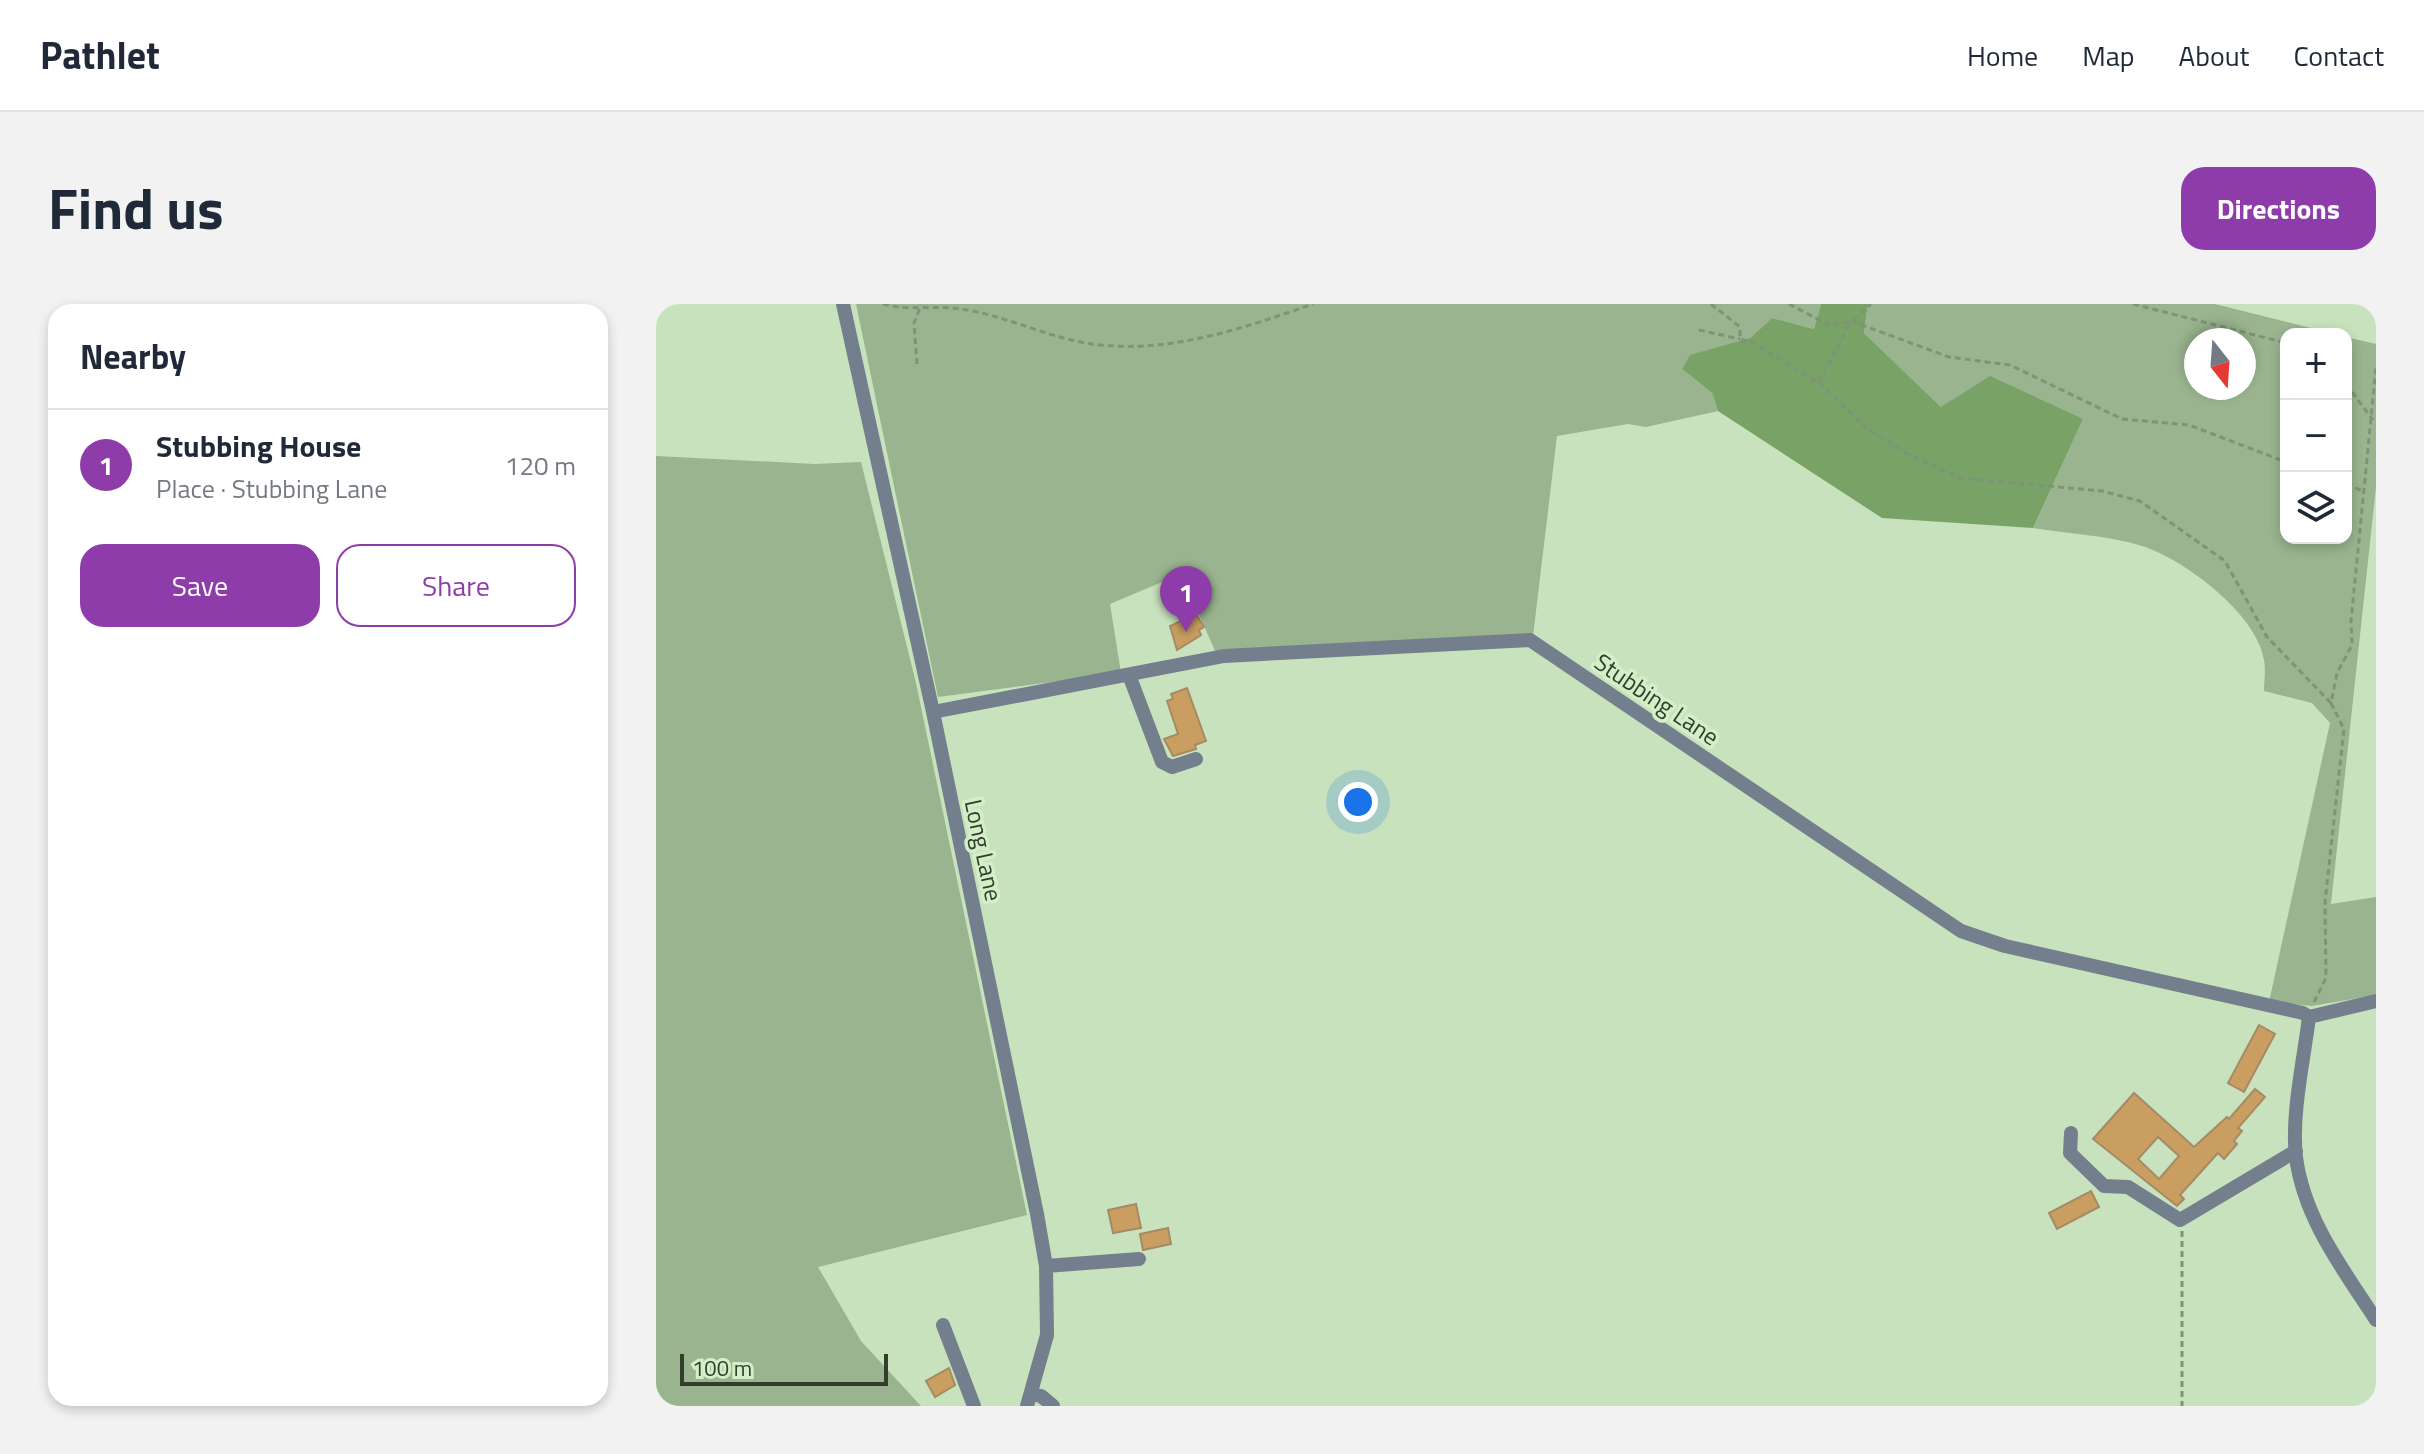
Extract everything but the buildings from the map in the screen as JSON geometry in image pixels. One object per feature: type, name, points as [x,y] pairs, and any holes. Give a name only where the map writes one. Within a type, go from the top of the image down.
[{"type":"street","name":"Long Lane","points":[[843,304],[933,712],[1046,1266],[1047,1335],[1029,1400]]},
{"type":"street","name":"Stubbing Lane","points":[[933,712],[1224,656],[1530,640],[1961,931],[2005,946],[2303,1013],[2309,1017]]},
{"type":"street","points":[[1129,675],[1162,762],[1172,767],[1196,759]]},
{"type":"street","points":[[2376,1001],[2309,1017],[2296,1151],[2303,1187],[2323,1240],[2376,1320]]},
{"type":"street","points":[[2071,1133],[2070,1153],[2096,1180],[2104,1186],[2128,1187],[2180,1220],[2296,1151]]},
{"type":"street","points":[[1046,1266],[1139,1259]]},
{"type":"street","points":[[943,1325],[974,1406]]},
{"type":"street","points":[[1029,1400],[1041,1396],[1053,1406]]},
{"type":"path","points":[[883,304],[901,309],[921,305],[963,309],[1086,343],[1134,344],[1203,340],[1313,304]]},
{"type":"path","points":[[1711,304],[1740,327],[1740,339]]},
{"type":"path","points":[[1789,304],[1831,326],[1851,321],[1949,357],[2010,365],[2122,419],[2189,425],[2280,460]]},
{"type":"path","points":[[1819,383],[1851,321],[1871,304]]},
{"type":"path","points":[[2133,304],[2280,341]]},
{"type":"path","points":[[917,364],[914,323],[921,305]]},
{"type":"path","points":[[1699,330],[1754,343],[1819,383],[1864,426],[1906,453],[1960,478],[2102,491],[2140,501],[2225,561],[2267,637],[2331,703],[2344,729],[2325,902],[2326,978],[2309,1017]]},
{"type":"path","points":[[2331,703],[2337,673],[2352,645],[2351,621],[2376,367]]},
{"type":"path","points":[[2352,392],[2373,420]]},
{"type":"path","points":[[2352,487],[2365,492]]},
{"type":"path","points":[[2180,1220],[2182,1406]]},
{"type":"green space","points":[[856,304],[1821,304],[1814,329],[1772,318],[1750,338],[1690,356],[1682,369],[1712,393],[1718,411],[1646,427],[1628,424],[1557,436],[1533,636],[1216,653],[1181,574],[1110,604],[1121,673],[938,697]]},
{"type":"green space","points":[[1821,304],[1868,304],[1864,333],[1941,407],[1990,376],[2083,419],[2033,528],[1882,518],[1718,411],[1712,393],[1682,369],[1690,355],[1750,338],[1772,318],[1814,329]]},
{"type":"green space","points":[[1868,304],[2215,304],[2311,328],[2280,328],[2280,544],[2352,544],[2352,338],[2376,344],[2376,487],[2331,904],[2376,897],[2376,995],[2312,1006],[2269,1002],[2330,723],[2312,703],[2264,691],[2264,660],[2248,625],[2216,591],[2178,563],[2129,542],[2033,528],[2083,419],[1941,407],[1864,333]]},
{"type":"green space","points":[[656,456],[814,464],[861,462],[916,683],[1027,1215],[818,1267],[861,1341],[921,1406],[656,1406]]},
{"type":"place","name":"Stubbing House","points":[[1186,632]]}]
